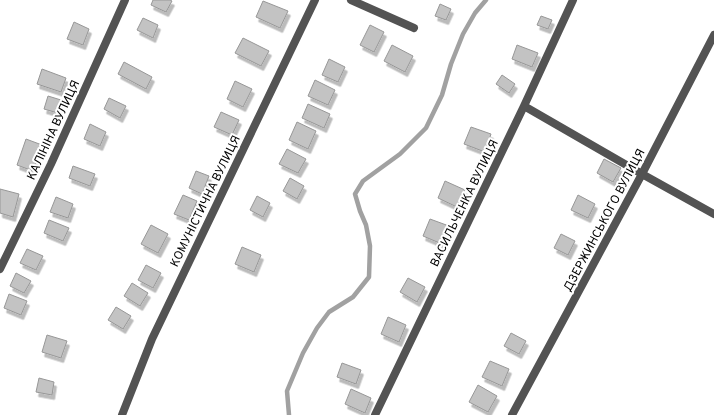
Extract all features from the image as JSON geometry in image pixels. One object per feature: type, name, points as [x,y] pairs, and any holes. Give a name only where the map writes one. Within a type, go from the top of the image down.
[{"type":"street","name":"КАЛІНІНА ВУЛИЦЯ","points":[[0,269],[51,164],[125,0]]},
{"type":"street","name":"КОМУНІСТИЧНА ВУЛИЦЯ","points":[[122,415],[152,339],[315,0]]},
{"type":"street","points":[[351,0],[414,28]]},
{"type":"street","name":"ВАСИЛЬЧЕНКА ВУЛИЦЯ","points":[[375,415],[524,106],[573,0]]},
{"type":"street","name":"ДЗЕРЖИНСЬКОГО ВУЛИЦЯ","points":[[512,415],[642,174],[714,35]]},
{"type":"street","points":[[524,106],[714,214]]},
{"type":"building","points":[[153,0],[172,1],[166,12],[151,5]]},
{"type":"building","points":[[263,1],[288,11],[280,28],[256,17]]},
{"type":"building","points":[[440,4],[451,9],[446,20],[435,16]]},
{"type":"building","points":[[541,16],[552,20],[548,29],[537,25]]},
{"type":"building","points":[[143,18],[158,25],[153,38],[137,30]]},
{"type":"building","points":[[74,22],[89,29],[83,45],[67,39]]},
{"type":"building","points":[[370,25],[384,32],[374,52],[360,45]]},
{"type":"building","points":[[243,38],[269,51],[261,66],[235,53]]},
{"type":"building","points":[[392,45],[413,56],[405,72],[384,61]]},
{"type":"building","points":[[517,45],[538,53],[532,67],[512,59]]},
{"type":"building","points":[[329,59],[345,67],[338,82],[322,75]]},
{"type":"building","points":[[124,62],[152,77],[146,89],[118,74]]},
{"type":"building","points":[[42,69],[66,78],[61,92],[37,84]]},
{"type":"building","points":[[502,75],[515,84],[509,93],[496,84]]},
{"type":"building","points":[[315,80],[335,90],[328,105],[308,96]]},
{"type":"building","points":[[235,81],[252,89],[243,107],[227,99]]},
{"type":"building","points":[[48,96],[61,100],[58,113],[44,109]]},
{"type":"building","points":[[109,98],[126,106],[120,118],[104,109]]},
{"type":"building","points":[[308,104],[330,114],[324,128],[302,118]]},
{"type":"building","points":[[221,112],[239,120],[232,135],[214,127]]},
{"type":"building","points":[[297,122],[316,131],[308,149],[289,140]]},
{"type":"building","points":[[90,124],[106,132],[100,146],[84,139]]},
{"type":"building","points":[[471,127],[491,134],[485,152],[464,144]]},
{"type":"building","points":[[26,139],[42,145],[33,171],[17,165]]},
{"type":"building","points":[[287,149],[306,159],[298,173],[279,164]]},
{"type":"building","points":[[604,159],[621,168],[613,182],[597,173]]},
{"type":"building","points":[[73,166],[95,174],[90,186],[69,178]]},
{"type":"building","points":[[196,171],[209,176],[202,194],[189,188]]},
{"type":"building","points":[[290,178],[304,186],[297,199],[283,191]]},
{"type":"building","points":[[445,181],[465,190],[457,207],[438,198]]},
{"type":"building","points":[[0,189],[19,194],[13,217],[0,213]]},
{"type":"building","points":[[183,195],[197,201],[189,220],[174,214]]},
{"type":"building","points":[[578,195],[595,204],[588,218],[571,210]]},
{"type":"building","points":[[257,196],[270,203],[263,217],[250,210]]},
{"type":"building","points":[[56,197],[73,204],[68,218],[50,212]]},
{"type":"building","points":[[430,219],[449,226],[442,244],[423,236]]},
{"type":"building","points":[[49,220],[69,228],[63,241],[44,233]]},
{"type":"building","points":[[151,225],[168,234],[158,253],[141,244]]},
{"type":"building","points":[[561,234],[575,241],[568,255],[554,248]]},
{"type":"building","points":[[242,247],[261,255],[254,272],[235,264]]},
{"type":"building","points":[[27,249],[43,256],[36,270],[20,263]]},
{"type":"building","points":[[146,265],[161,273],[153,288],[138,280]]},
{"type":"building","points":[[16,273],[31,281],[24,293],[10,286]]},
{"type":"building","points":[[408,278],[425,287],[417,302],[400,292]]},
{"type":"building","points":[[132,283],[148,293],[140,306],[124,296]]},
{"type":"building","points":[[9,294],[27,301],[21,315],[4,308]]},
{"type":"building","points":[[116,307],[131,316],[123,329],[108,320]]},
{"type":"building","points":[[388,317],[406,325],[399,342],[381,334]]},
{"type":"building","points":[[511,333],[526,341],[519,354],[504,346]]},
{"type":"building","points":[[47,335],[67,341],[61,358],[42,352]]},
{"type":"building","points":[[490,361],[509,369],[502,386],[482,377]]},
{"type":"building","points":[[342,363],[361,370],[356,384],[337,377]]},
{"type":"building","points":[[39,378],[54,382],[52,395],[36,392]]},
{"type":"building","points":[[478,385],[497,396],[488,412],[469,402]]},
{"type":"building","points":[[351,389],[371,398],[365,413],[345,404]]},
{"type":"waterway","points":[[289,415],[287,391],[303,353],[317,328],[329,312],[353,297],[369,277],[370,246],[366,225],[355,194],[363,181],[400,154],[426,128],[442,95],[451,64],[463,34],[475,13],[486,0]]}]
